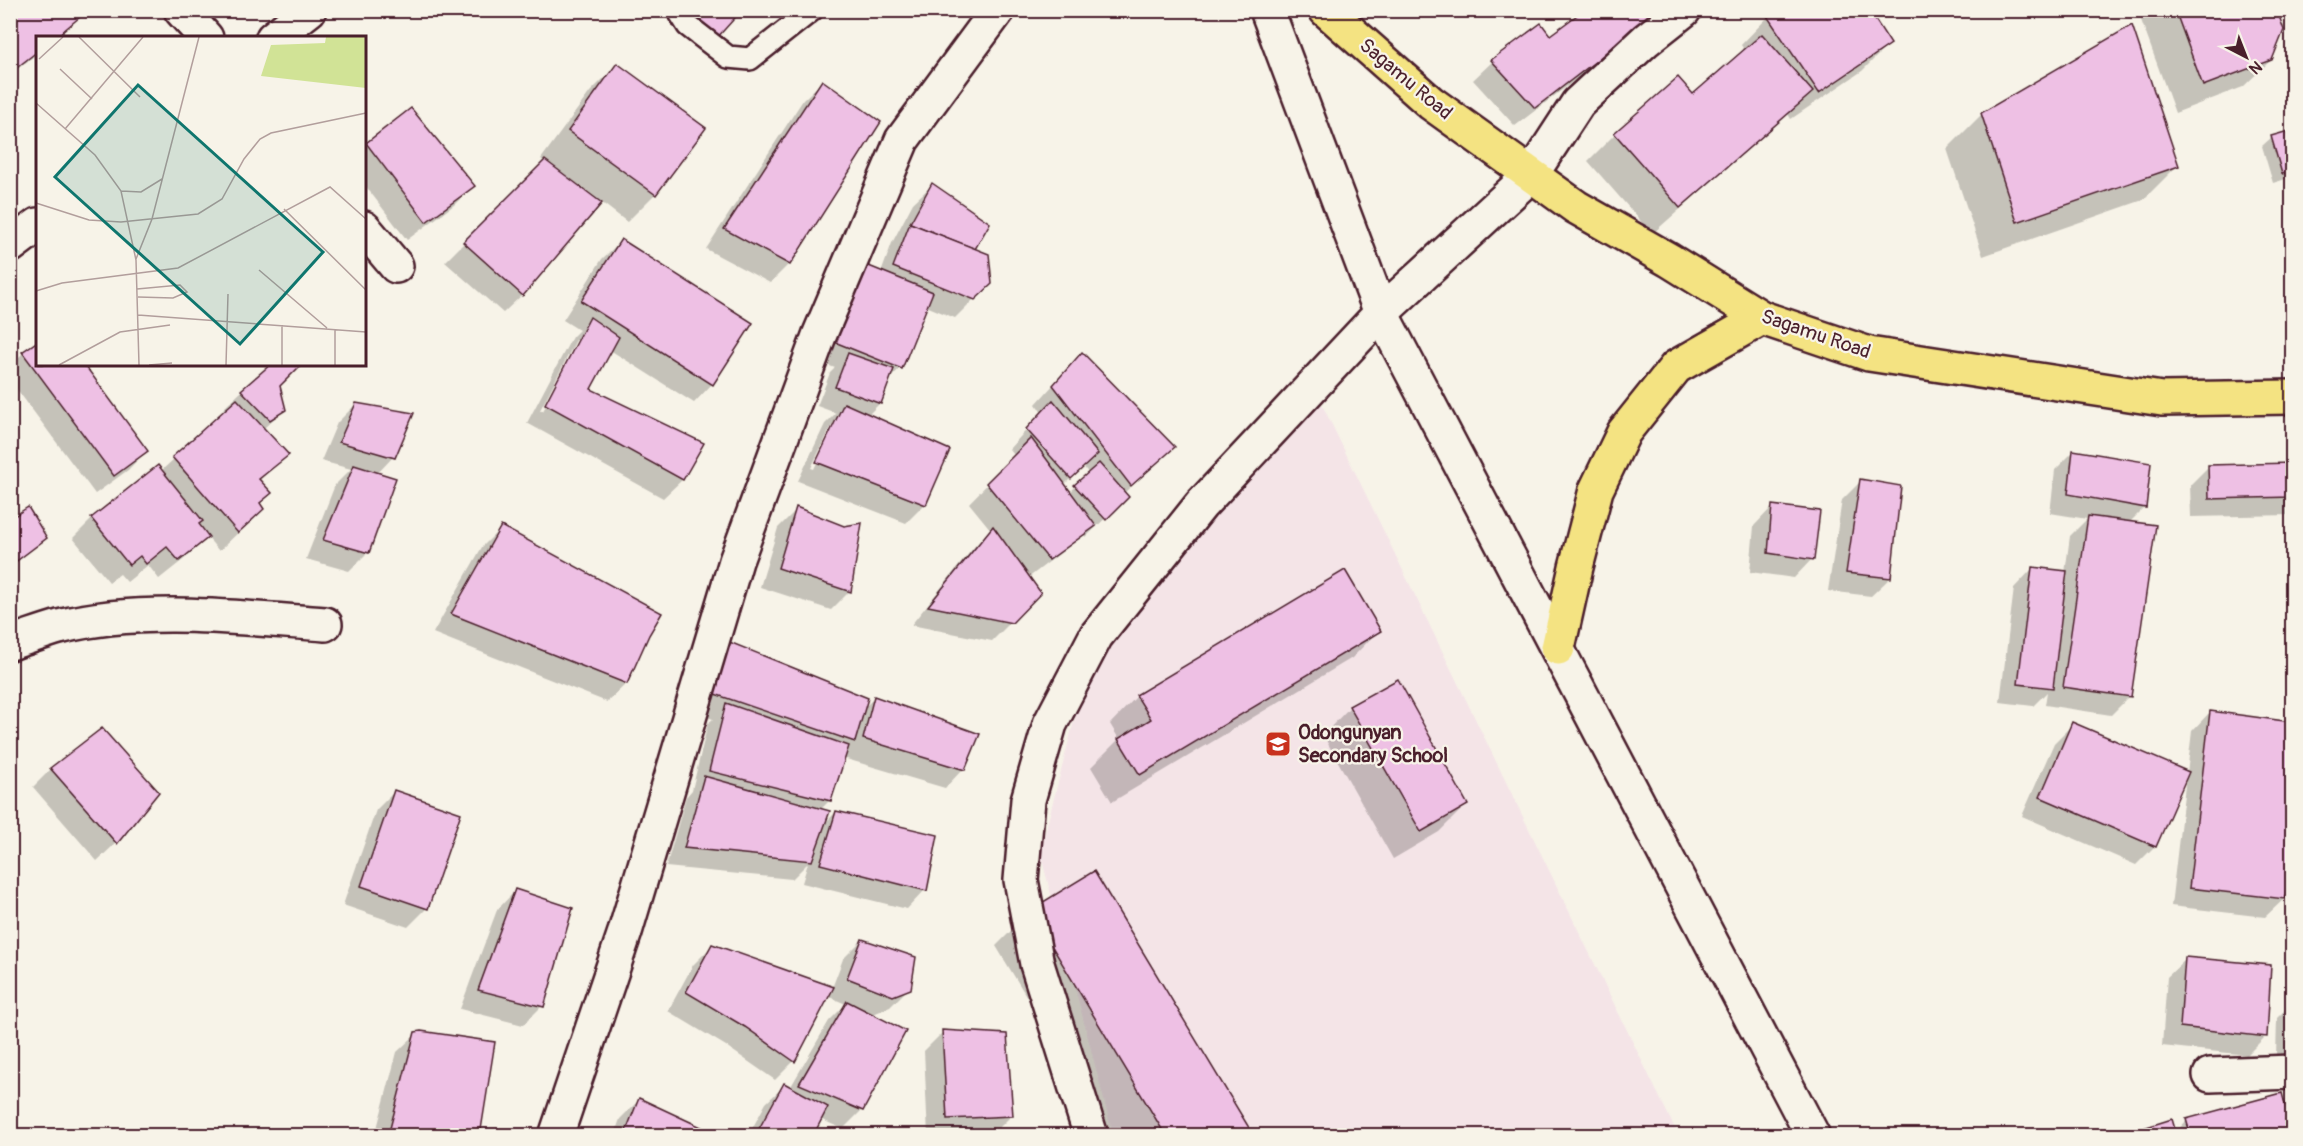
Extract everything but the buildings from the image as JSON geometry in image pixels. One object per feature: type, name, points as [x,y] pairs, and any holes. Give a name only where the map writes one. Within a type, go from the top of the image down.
[{"type":"highway","name":"Sagamu Road","points":[[1326,10],[1431,103],[1576,207],[1669,260],[1762,318],[1869,354],[2162,399],[2292,398]]},
{"type":"highway","points":[[1558,648],[1596,490],[1624,432],[1676,367],[1762,318]]},
{"type":"street","points":[[181,10],[204,36]]},
{"type":"street","points":[[276,36],[309,10]]},
{"type":"street","points":[[556,1136],[625,932],[736,561],[819,336],[902,140],[998,10]]},
{"type":"street","points":[[1267,10],[1382,313],[1813,1136]]},
{"type":"street","points":[[1091,1136],[1037,964],[1021,880],[1028,800],[1050,724],[1096,636],[1201,505],[1382,313],[1531,175],[1578,103],[1646,40],[1684,10]]},
{"type":"street","points":[[10,246],[36,226]]},
{"type":"street","points":[[366,230],[396,266]]},
{"type":"street","points":[[10,643],[60,627],[111,619],[195,615],[325,624]]},
{"type":"street","points":[[2210,1075],[2292,1072]]},
{"type":"lane","points":[[678,10],[688,26],[728,57],[750,59],[812,10]]},
{"type":"shaded area","name":"Odongunyan Secondary School","points":[[1313,386],[1678,1135],[1113,1135],[1040,852],[1096,636]]},
{"type":"place","name":"Odongunyan Secondary School","points":[[1278,744]]}]
